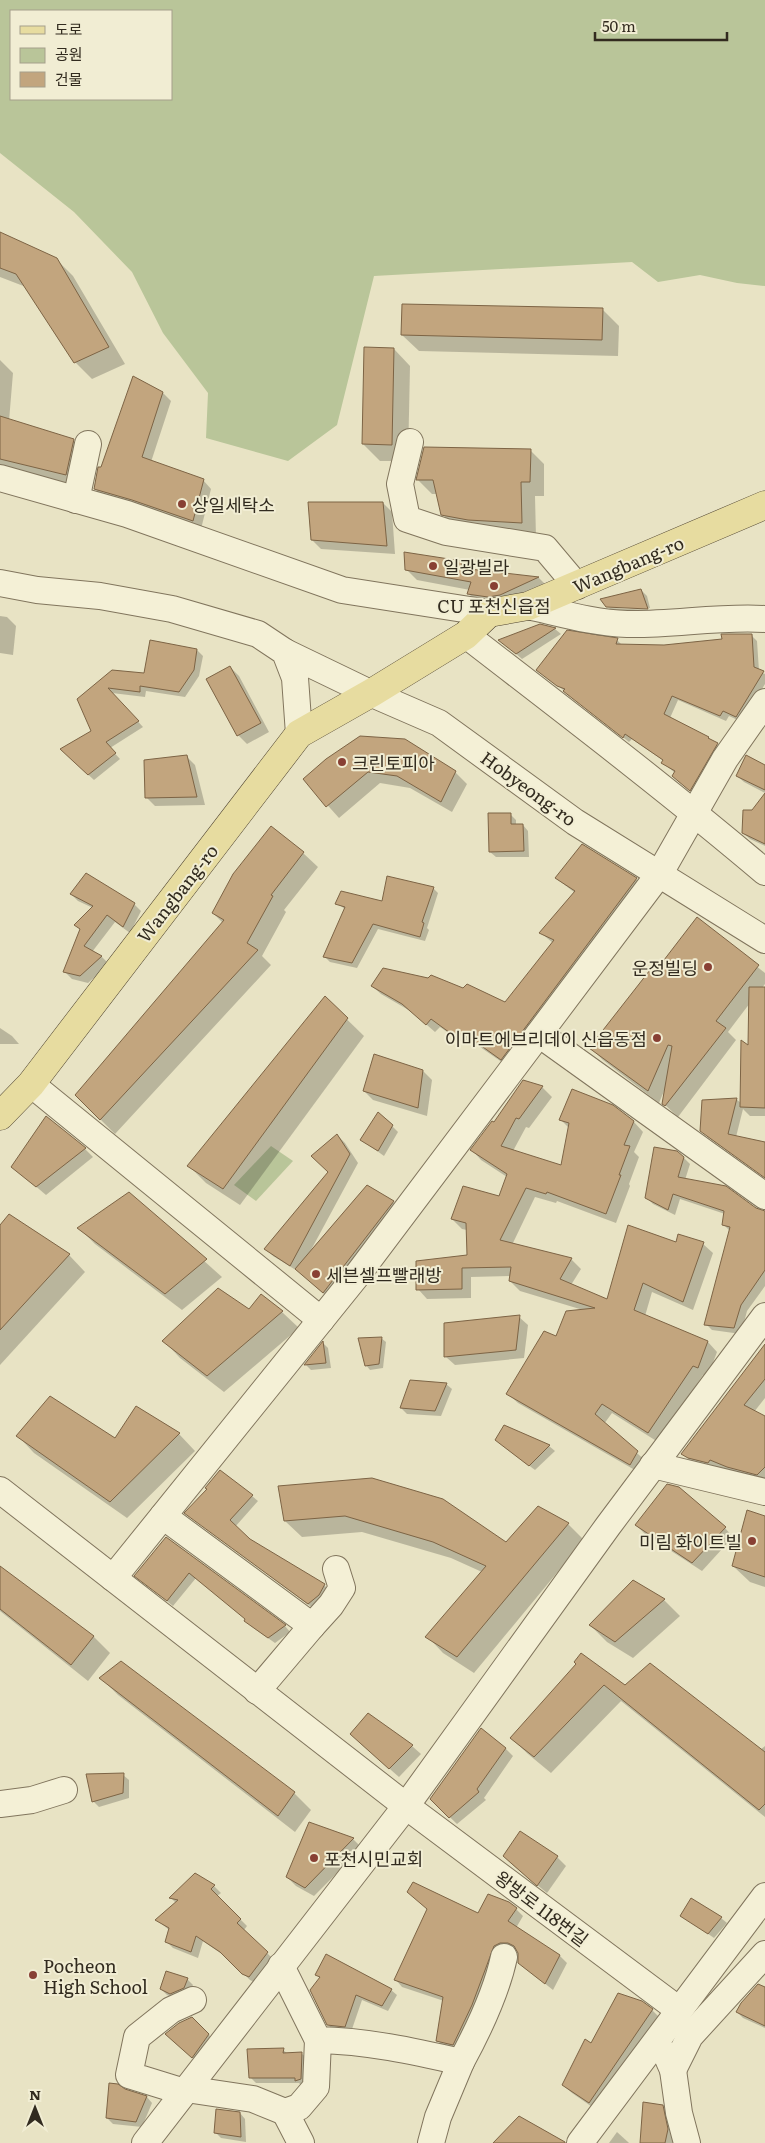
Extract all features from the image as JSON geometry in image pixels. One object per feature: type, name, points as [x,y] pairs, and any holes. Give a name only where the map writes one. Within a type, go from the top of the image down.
[{"type":"main road","name":"Wangbang-ro","points":[[489,613],[528,606],[765,505]]},
{"type":"main road","points":[[466,635],[489,613]]},
{"type":"main road","name":"Wangbang-ro","points":[[2,1112],[31,1084],[299,734],[466,635]]},
{"type":"street","points":[[410,442],[400,484],[407,518],[446,532],[545,548],[577,586]]},
{"type":"street","points":[[76,500],[88,444]]},
{"type":"street","points":[[0,478],[127,514],[342,590],[489,613]]},
{"type":"street","name":"Hobyeong-ro","points":[[0,583],[37,590],[100,596],[172,609],[258,634],[285,652],[371,693],[439,722],[575,822],[660,873],[765,940]]},
{"type":"street","points":[[528,606],[586,619],[625,624],[739,618],[765,619]]},
{"type":"street","points":[[466,635],[589,728],[765,872]]},
{"type":"street","points":[[285,652],[295,678],[299,734]]},
{"type":"street","points":[[112,1578],[321,1320],[660,873],[725,759],[765,702]]},
{"type":"street","points":[[539,1034],[765,1196]]},
{"type":"street","points":[[31,1084],[321,1320]]},
{"type":"street","points":[[145,2143],[406,1806],[653,1465],[765,1316]]},
{"type":"street","points":[[653,1465],[765,1492]]},
{"type":"street","name":"왕방로 118번길","points":[[0,1490],[406,1806],[679,2010]]},
{"type":"street","points":[[163,1516],[312,1626]]},
{"type":"street","points":[[257,1691],[331,1605],[342,1588],[336,1569]]},
{"type":"street","points":[[0,1804],[32,1800],[64,1790]]},
{"type":"street","points":[[580,2143],[765,1896]]},
{"type":"street","points":[[673,2070],[690,2036],[765,1954]]},
{"type":"street","points":[[431,2143],[438,2117],[461,2062],[478,2030],[504,1957]]},
{"type":"street","points":[[193,2000],[171,2010],[137,2037],[129,2074],[185,2091],[252,2099],[285,2112],[299,2107],[316,2087],[318,2040],[281,1966]]},
{"type":"street","points":[[659,2037],[673,2070],[679,2113],[687,2143]]},
{"type":"street","points":[[318,2040],[355,2041],[415,2051],[461,2062]]},
{"type":"street","points":[[285,2112],[301,2143]]},
{"type":"green space","points":[[0,0],[765,0],[765,286],[737,283],[700,275],[658,282],[632,262],[374,276],[337,425],[288,461],[206,438],[208,393],[163,333],[132,272],[74,212],[0,153]]},
{"type":"green space","points":[[271,1146],[293,1161],[256,1201],[234,1185]]},
{"type":"building","points":[[0,232],[57,258],[109,347],[74,363],[16,274],[0,268]]},
{"type":"building","points":[[402,304],[603,308],[602,340],[401,335]]},
{"type":"building","points":[[364,347],[394,348],[392,445],[362,444]]},
{"type":"building","points":[[133,376],[163,392],[142,457],[204,479],[193,521],[94,489],[98,467],[101,467]]},
{"type":"building","points":[[0,416],[74,439],[66,475],[0,459]]},
{"type":"building","points":[[424,447],[531,449],[530,482],[521,482],[522,523],[468,520],[441,515],[433,480],[416,480]]},
{"type":"building","points":[[308,502],[383,502],[387,546],[311,540]]},
{"type":"building","points":[[404,552],[462,561],[461,568],[539,577],[500,595],[488,597],[467,594],[471,582],[405,570]]},
{"type":"building","points":[[641,589],[648,609],[606,607],[600,599]]},
{"type":"building","points":[[540,624],[556,628],[516,654],[498,640]]},
{"type":"building","points":[[567,630],[618,638],[616,644],[664,645],[722,639],[721,634],[752,634],[754,667],[764,671],[736,717],[723,711],[720,716],[672,696],[664,714],[718,743],[690,791],[672,776],[675,771],[661,763],[663,760],[625,734],[623,738],[563,691],[565,689],[557,686],[536,670]]},
{"type":"building","points":[[150,640],[197,649],[194,670],[179,692],[140,686],[140,692],[108,688],[139,721],[106,742],[116,753],[88,775],[60,749],[91,731],[77,699],[112,670],[144,673]]},
{"type":"building","points":[[230,666],[261,723],[237,736],[206,679]]},
{"type":"building","points":[[360,736],[405,739],[456,771],[441,802],[397,776],[368,772],[326,807],[303,779],[326,759]]},
{"type":"building","points":[[187,755],[197,797],[145,798],[144,760]]},
{"type":"building","points":[[746,755],[765,765],[765,790],[736,776]]},
{"type":"building","points":[[765,793],[765,844],[742,833],[743,810],[752,810]]},
{"type":"building","points":[[488,813],[511,813],[511,824],[523,824],[524,851],[489,852]]},
{"type":"building","points":[[271,826],[304,852],[271,895],[273,896],[247,943],[258,950],[100,1120],[75,1095],[224,920],[212,913],[233,874]]},
{"type":"building","points":[[582,844],[637,878],[501,1060],[462,1032],[457,1038],[431,1019],[426,1025],[402,1004],[371,986],[383,968],[428,978],[431,975],[463,988],[467,984],[505,1002],[554,940],[539,933],[575,891],[555,878]]},
{"type":"building","points":[[86,873],[135,903],[123,927],[107,915],[84,946],[102,956],[80,976],[63,972],[80,929],[74,925],[93,906],[70,894]]},
{"type":"building","points":[[387,876],[434,887],[422,922],[424,923],[420,937],[373,924],[352,963],[323,957],[345,907],[335,904],[341,891],[382,901]]},
{"type":"building","name":"이마트에브리데이 신읍동점","points":[[697,917],[759,965],[716,1021],[726,1028],[665,1106],[662,1104],[672,1046],[668,1045],[648,1091],[589,1048],[650,970],[654,973]]},
{"type":"building","points":[[749,987],[765,987],[765,1108],[740,1107],[741,1040],[748,1045]]},
{"type":"building","points":[[325,996],[348,1018],[223,1189],[187,1166]]},
{"type":"building","points":[[374,1054],[423,1070],[418,1108],[363,1091]]},
{"type":"building","points":[[523,1080],[543,1086],[519,1119],[516,1118],[501,1146],[561,1165],[569,1123],[559,1120],[572,1089],[613,1105],[634,1121],[624,1145],[630,1146],[606,1214],[547,1192],[546,1194],[526,1188],[500,1240],[572,1258],[560,1279],[607,1299],[628,1225],[676,1242],[678,1234],[704,1242],[683,1302],[643,1283],[634,1310],[708,1341],[698,1368],[693,1366],[648,1433],[602,1404],[595,1414],[638,1451],[630,1465],[506,1394],[544,1331],[556,1336],[566,1311],[595,1308],[509,1281],[511,1267],[462,1268],[462,1289],[416,1290],[416,1261],[467,1255],[466,1223],[451,1219],[463,1186],[499,1196],[507,1174],[470,1150],[492,1121],[494,1122]]},
{"type":"building","points":[[737,1098],[728,1134],[765,1142],[765,1178],[700,1131],[702,1100]]},
{"type":"building","points":[[378,1112],[393,1125],[378,1151],[360,1140]]},
{"type":"building","points":[[46,1116],[86,1148],[36,1187],[11,1167]]},
{"type":"building","points":[[337,1134],[350,1154],[290,1266],[264,1249],[328,1172],[311,1156]]},
{"type":"building","points":[[654,1147],[677,1151],[684,1157],[678,1177],[726,1186],[756,1208],[765,1211],[765,1270],[741,1305],[734,1328],[704,1325],[730,1227],[722,1225],[724,1211],[673,1194],[668,1210],[645,1198]]},
{"type":"building","points":[[367,1185],[394,1201],[323,1293],[295,1269]]},
{"type":"building","points":[[129,1192],[207,1259],[165,1294],[77,1228]]},
{"type":"building","points":[[9,1214],[70,1254],[0,1330],[0,1225]]},
{"type":"building","points":[[218,1288],[249,1309],[261,1294],[283,1311],[207,1376],[162,1341]]},
{"type":"building","points":[[520,1315],[516,1350],[444,1357],[444,1323]]},
{"type":"building","points":[[382,1337],[379,1364],[365,1366],[358,1338]]},
{"type":"building","points":[[323,1341],[326,1363],[304,1365]]},
{"type":"building","points":[[765,1344],[765,1379],[744,1405],[765,1416],[765,1467],[757,1475],[710,1460],[708,1463],[688,1458],[681,1454]]},
{"type":"building","points":[[410,1380],[447,1383],[435,1411],[400,1408]]},
{"type":"building","points":[[50,1396],[115,1438],[136,1406],[180,1433],[110,1502],[16,1436]]},
{"type":"building","points":[[504,1425],[550,1445],[529,1466],[495,1440]]},
{"type":"building","points":[[220,1470],[253,1495],[230,1520],[250,1539],[325,1584],[319,1595],[308,1604],[184,1513],[207,1489],[205,1488]]},
{"type":"building","points":[[372,1478],[443,1499],[506,1542],[538,1506],[569,1523],[457,1657],[425,1637],[486,1566],[433,1542],[345,1516],[284,1521],[278,1486]]},
{"type":"building","points":[[667,1484],[679,1487],[726,1527],[692,1563],[635,1525]]},
{"type":"building","name":"미림 화이트빌","points":[[747,1510],[765,1516],[765,1577],[732,1566]]},
{"type":"building","points":[[166,1537],[286,1625],[268,1638],[244,1621],[245,1619],[189,1573],[167,1601],[134,1576]]},
{"type":"building","points":[[0,1566],[94,1636],[71,1665],[0,1609]]},
{"type":"building","points":[[633,1580],[665,1599],[615,1642],[589,1625]]},
{"type":"building","points":[[581,1653],[625,1685],[650,1663],[765,1752],[765,1804],[759,1810],[604,1685],[534,1757],[510,1738],[576,1664],[574,1662]]},
{"type":"building","points":[[121,1661],[295,1792],[278,1816],[99,1678]]},
{"type":"building","points":[[368,1713],[413,1745],[389,1769],[350,1734]]},
{"type":"building","points":[[481,1728],[506,1748],[477,1789],[479,1792],[449,1818],[430,1799]]},
{"type":"building","points":[[124,1773],[123,1793],[92,1802],[86,1774]]},
{"type":"building","name":"포천시민교회","points":[[309,1822],[354,1838],[305,1888],[286,1877]]},
{"type":"building","points":[[520,1831],[558,1856],[537,1886],[503,1856]]},
{"type":"building","points":[[195,1873],[215,1885],[211,1889],[241,1919],[237,1923],[268,1952],[249,1977],[242,1974],[220,1952],[196,1936],[191,1952],[165,1942],[169,1928],[155,1920],[178,1900],[169,1898]]},
{"type":"building","points":[[413,1882],[478,1913],[488,1894],[509,1902],[517,1908],[508,1921],[560,1955],[545,1984],[518,1963],[518,1953],[514,1946],[508,1943],[500,1943],[494,1946],[472,2005],[453,2045],[436,2041],[443,1997],[394,1980],[427,1909],[407,1892]]},
{"type":"building","points":[[691,1898],[722,1917],[708,1934],[680,1916]]},
{"type":"building","points":[[326,1954],[392,1989],[382,2006],[356,1995],[345,2027],[327,2025],[310,1990],[320,1977],[315,1975]]},
{"type":"building","points":[[166,1971],[188,1978],[184,1988],[170,1994],[160,1989]]},
{"type":"building","points":[[758,1984],[765,1987],[765,2026],[736,2012],[741,2003]]},
{"type":"building","points":[[618,1993],[642,2001],[653,2009],[589,2103],[562,2085],[585,2039],[591,2043]]},
{"type":"building","points":[[192,2017],[209,2034],[192,2058],[165,2034],[179,2023]]},
{"type":"building","points":[[284,2048],[283,2053],[302,2052],[301,2079],[295,2081],[295,2078],[249,2078],[247,2049]]},
{"type":"building","points":[[109,2083],[118,2084],[125,2089],[147,2096],[136,2122],[106,2118]]},
{"type":"building","points":[[643,2102],[663,2105],[668,2129],[665,2143],[640,2143]]},
{"type":"building","points":[[216,2109],[240,2112],[241,2137],[214,2133]]},
{"type":"building","points":[[519,2116],[565,2142],[565,2143],[493,2143]]},
{"type":"place","name":"상일세탁소","points":[[182,504]]},
{"type":"place","name":"일광빌라","points":[[433,566]]},
{"type":"place","name":"CU 포천신읍점","points":[[494,586]]},
{"type":"place","name":"크린토피아","points":[[342,762]]},
{"type":"place","name":"운정빌딩","points":[[708,967]]},
{"type":"place","name":"이마트에브리데이 신읍동점","points":[[657,1038]]},
{"type":"place","name":"세븐셀프빨래방","points":[[316,1274]]},
{"type":"place","name":"미림 화이트빌","points":[[752,1541]]},
{"type":"place","name":"포천시민교회","points":[[314,1858]]},
{"type":"place","name":"Pocheon High School","points":[[33,1975]]}]
